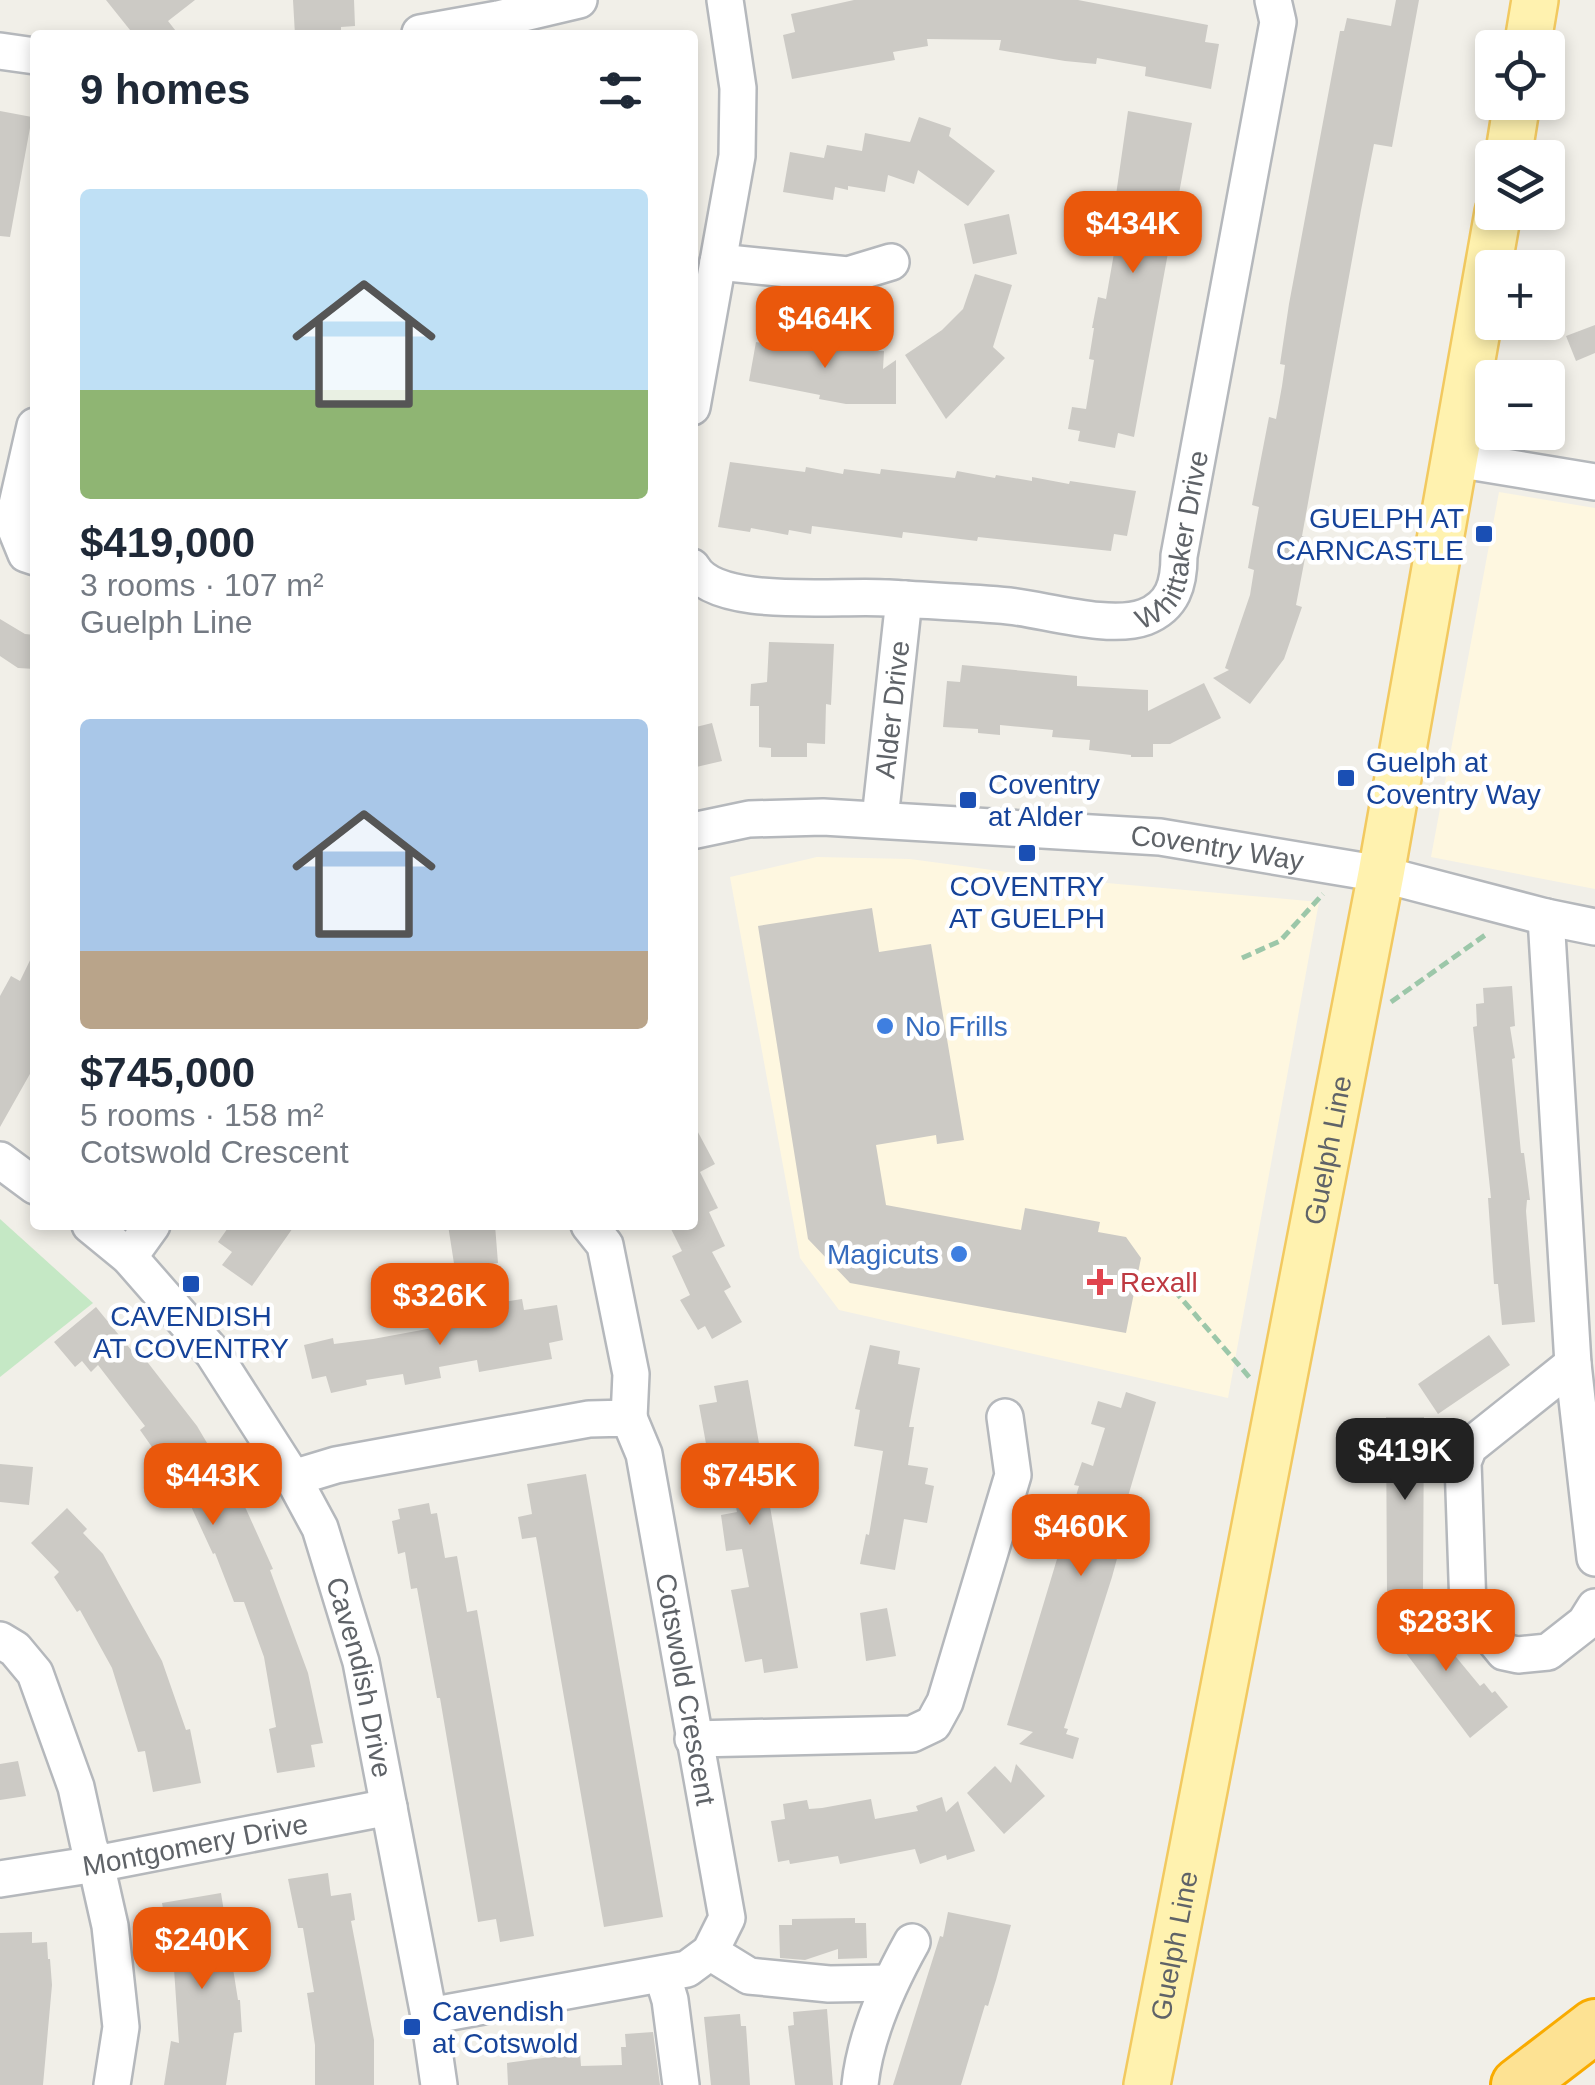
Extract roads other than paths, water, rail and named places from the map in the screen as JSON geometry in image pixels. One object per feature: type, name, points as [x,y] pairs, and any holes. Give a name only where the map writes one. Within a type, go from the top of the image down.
[{"type":"highway","points":[[1518,2085],[1595,2026]]},
{"type":"main road","points":[[1530,30],[1535,0]]},
{"type":"main road","name":"Guelph Line","points":[[1147,2085],[1381,874],[1495,230]]},
{"type":"street","points":[[418,23],[498,20],[579,0]]},
{"type":"street","points":[[698,374],[737,156],[738,88],[725,0]]},
{"type":"street","name":"Whittaker Drive","points":[[698,578],[732,594],[1010,606],[1097,620],[1143,618],[1168,603],[1179,582],[1179,556],[1278,22],[1273,0]]},
{"type":"street","points":[[0,51],[30,55]]},
{"type":"street","points":[[718,262],[848,274],[891,262]]},
{"type":"street","points":[[30,448],[13,522],[30,555]]},
{"type":"street","points":[[1456,459],[1595,482]]},
{"type":"street","name":"Alder Drive","points":[[880,819],[904,600]]},
{"type":"street","name":"Coventry Way","points":[[698,830],[749,819],[880,819],[1160,837],[1381,874],[1532,914],[1595,926]]},
{"type":"street","points":[[1532,914],[1573,1364],[1595,1558]]},
{"type":"street","points":[[0,1160],[30,1182]]},
{"type":"street","name":"Cavendish Drive","points":[[96,1230],[130,1256],[213,1353],[293,1478],[320,1528],[351,1620],[430,2016],[438,2085]]},
{"type":"street","points":[[130,1256],[148,1230]]},
{"type":"street","name":"Cotswold Crescent","points":[[593,1230],[605,1245],[631,1374],[630,1418],[644,1454],[727,1918],[710,1952]]},
{"type":"street","points":[[1573,1364],[1469,1446],[1464,1462],[1468,1608],[1504,1652],[1518,1654],[1548,1652],[1584,1624],[1595,1606]]},
{"type":"street","points":[[694,1739],[912,1734],[933,1724],[945,1702],[1013,1475],[1005,1417]]},
{"type":"street","points":[[293,1478],[336,1466],[589,1420],[630,1418]]},
{"type":"street","points":[[0,1640],[15,1649],[35,1673],[76,1787],[88,1846],[96,1864],[110,1926],[121,2027],[112,2085]]},
{"type":"street","name":"Montgomery Drive","points":[[0,1879],[389,1808]]},
{"type":"street","points":[[860,2085],[862,2066],[889,1983],[912,1942]]},
{"type":"street","points":[[430,2016],[687,1969],[710,1952],[750,1976],[830,1984],[889,1983]]},
{"type":"street","points":[[662,1974],[670,2000],[680,2085]]},
{"type":"place","name":"GUELPH AT CARNCASTLE","points":[[1484,534]]},
{"type":"place","name":"Guelph at Coventry Way","points":[[1346,778]]},
{"type":"place","name":"Coventry at Alder","points":[[968,800]]},
{"type":"place","name":"COVENTRY AT GUELPH","points":[[1027,853]]},
{"type":"place","name":"No Frills","points":[[885,1026]]},
{"type":"place","name":"Magicuts","points":[[959,1254]]},
{"type":"place","name":"Rexall","points":[[1100,1282]]},
{"type":"place","name":"CAVENDISH AT COVENTRY","points":[[191,1284]]},
{"type":"place","name":"Cavendish at Cotswold","points":[[412,2027]]}]
